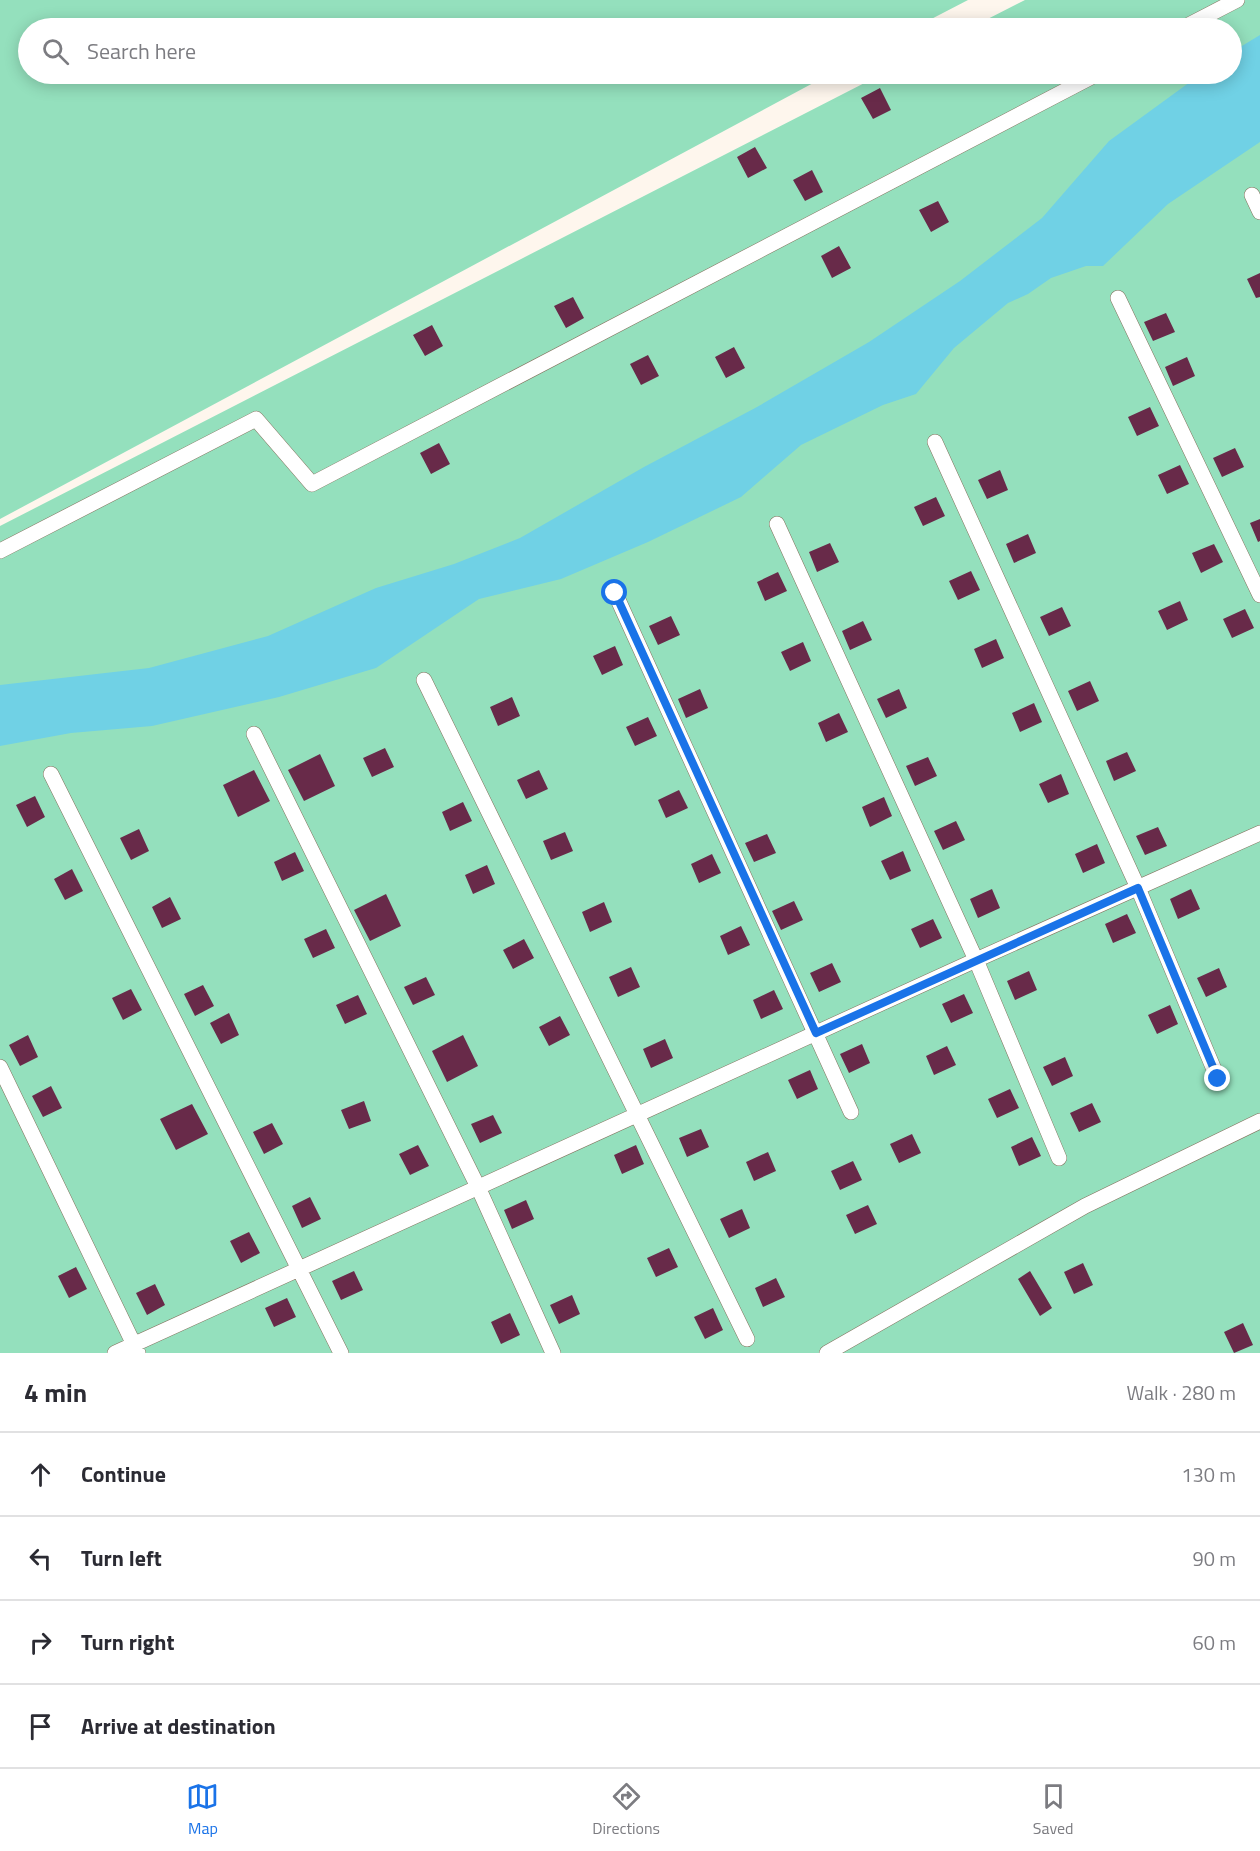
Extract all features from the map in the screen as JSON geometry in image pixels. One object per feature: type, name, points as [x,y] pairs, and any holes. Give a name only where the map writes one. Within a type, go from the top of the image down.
[{"type":"lane","points":[[1202,18],[1237,0]]},
{"type":"lane","points":[[0,551],[256,419],[312,484],[1078,84]]},
{"type":"lane","points":[[1252,195],[1260,212]]},
{"type":"lane","points":[[1118,298],[1260,595]]},
{"type":"lane","points":[[935,442],[1138,888],[1218,1079]]},
{"type":"lane","points":[[777,524],[976,960],[1059,1158]]},
{"type":"lane","points":[[615,593],[851,1112]]},
{"type":"lane","points":[[423,680],[747,1339]]},
{"type":"lane","points":[[254,734],[478,1187],[553,1353]]},
{"type":"lane","points":[[51,774],[341,1353]]},
{"type":"lane","points":[[115,1353],[136,1349],[299,1269],[1260,833]]},
{"type":"lane","points":[[0,1067],[136,1349]]},
{"type":"lane","points":[[827,1353],[1084,1206],[1260,1121]]},
{"type":"green space","points":[[0,0],[968,0],[933,18],[18,18],[18,84],[811,84],[0,519]]},
{"type":"green space","points":[[1025,0],[1260,0],[1260,1353],[0,1353],[0,526],[862,84],[1242,84],[1242,18],[990,18]]},
{"type":"water","points":[[1260,35],[1260,142],[1168,204],[1103,266],[1086,266],[1051,278],[1028,294],[1008,303],[954,348],[916,394],[883,405],[801,445],[741,497],[648,542],[561,579],[479,599],[376,668],[279,697],[152,726],[71,733],[0,746],[0,685],[149,668],[268,636],[376,588],[454,564],[520,538],[644,467],[757,407],[869,342],[960,281],[1042,218],[1109,141],[1187,84],[1242,84],[1242,46]]},
{"type":"building","points":[[880,88],[891,110],[873,119],[861,98]]},
{"type":"building","points":[[755,147],[767,168],[748,178],[737,157]]},
{"type":"building","points":[[812,170],[823,192],[805,201],[793,180]]},
{"type":"building","points":[[938,201],[949,222],[931,232],[919,210]]},
{"type":"building","points":[[839,246],[851,268],[832,278],[821,256]]},
{"type":"building","points":[[1260,273],[1260,297],[1256,298],[1247,279]]},
{"type":"building","points":[[573,297],[584,318],[566,328],[554,306]]},
{"type":"building","points":[[1166,313],[1175,332],[1153,341],[1144,322]]},
{"type":"building","points":[[432,325],[443,346],[425,356],[413,335]]},
{"type":"building","points":[[734,347],[745,368],[726,378],[715,357]]},
{"type":"building","points":[[648,355],[659,376],[641,385],[630,364]]},
{"type":"building","points":[[1187,357],[1195,376],[1173,386],[1165,367]]},
{"type":"building","points":[[1150,407],[1159,426],[1137,436],[1128,417]]},
{"type":"building","points":[[439,443],[450,464],[431,474],[420,453]]},
{"type":"building","points":[[1235,448],[1244,467],[1222,477],[1213,458]]},
{"type":"building","points":[[1180,465],[1189,484],[1167,494],[1158,475]]},
{"type":"building","points":[[1000,470],[1008,490],[987,499],[978,480]]},
{"type":"building","points":[[936,497],[945,516],[923,526],[914,507]]},
{"type":"building","points":[[1260,519],[1260,541],[1258,542],[1250,523]]},
{"type":"building","points":[[1028,534],[1036,553],[1014,563],[1006,544]]},
{"type":"building","points":[[830,543],[839,562],[817,572],[809,552]]},
{"type":"building","points":[[1214,544],[1223,562],[1201,573],[1192,553]]},
{"type":"building","points":[[971,571],[980,590],[958,600],[949,581]]},
{"type":"building","points":[[778,572],[787,591],[765,601],[757,582]]},
{"type":"building","points":[[1180,601],[1188,620],[1167,630],[1158,611]]},
{"type":"building","points":[[1062,607],[1071,626],[1049,636],[1040,617]]},
{"type":"building","points":[[1245,609],[1254,628],[1232,638],[1223,619]]},
{"type":"building","points":[[671,616],[680,635],[658,645],[649,626]]},
{"type":"building","points":[[863,621],[872,640],[850,650],[842,631]]},
{"type":"building","points":[[996,639],[1004,658],[982,668],[974,649]]},
{"type":"building","points":[[803,642],[811,661],[790,671],[781,652]]},
{"type":"building","points":[[615,646],[623,665],[602,675],[593,656]]},
{"type":"building","points":[[1090,681],[1099,701],[1077,711],[1068,691]]},
{"type":"building","points":[[700,689],[708,708],[686,718],[678,699]]},
{"type":"building","points":[[899,689],[907,708],[886,718],[877,699]]},
{"type":"building","points":[[512,697],[520,716],[498,726],[490,707]]},
{"type":"building","points":[[1034,703],[1042,722],[1020,732],[1012,713]]},
{"type":"building","points":[[839,713],[848,732],[826,742],[818,723]]},
{"type":"building","points":[[648,717],[657,736],[635,746],[626,727]]},
{"type":"building","points":[[385,748],[394,767],[372,777],[363,758]]},
{"type":"building","points":[[1127,752],[1136,771],[1114,781],[1106,761]]},
{"type":"building","points":[[320,754],[335,786],[304,801],[288,770]]},
{"type":"building","points":[[928,757],[937,776],[915,786],[906,766]]},
{"type":"building","points":[[254,770],[270,801],[238,817],[223,785]]},
{"type":"building","points":[[539,770],[548,789],[526,799],[517,780]]},
{"type":"building","points":[[1061,774],[1069,794],[1048,803],[1039,784]]},
{"type":"building","points":[[679,790],[688,808],[666,818],[658,800]]},
{"type":"building","points":[[35,796],[45,817],[27,827],[16,805]]},
{"type":"building","points":[[884,797],[892,816],[870,827],[862,807]]},
{"type":"building","points":[[463,802],[472,821],[450,831],[442,812]]},
{"type":"building","points":[[956,821],[965,840],[943,850],[934,831]]},
{"type":"building","points":[[1158,827],[1167,846],[1145,855],[1136,836]]},
{"type":"building","points":[[139,829],[149,851],[131,860],[120,838]]},
{"type":"building","points":[[565,832],[573,851],[551,860],[543,841]]},
{"type":"building","points":[[767,834],[776,853],[754,862],[745,843]]},
{"type":"building","points":[[1097,844],[1105,863],[1083,873],[1075,854]]},
{"type":"building","points":[[903,851],[911,871],[890,880],[881,861]]},
{"type":"building","points":[[295,852],[304,871],[282,881],[274,862]]},
{"type":"building","points":[[712,854],[721,873],[699,883],[691,864]]},
{"type":"building","points":[[487,865],[495,884],[473,894],[465,875]]},
{"type":"building","points":[[72,869],[83,891],[65,900],[54,879]]},
{"type":"building","points":[[992,889],[1000,908],[978,918],[970,899]]},
{"type":"building","points":[[1191,889],[1200,909],[1178,919],[1170,899]]},
{"type":"building","points":[[386,894],[401,926],[370,941],[354,910]]},
{"type":"building","points":[[170,897],[181,919],[162,928],[152,907]]},
{"type":"building","points":[[794,901],[803,920],[781,930],[772,911]]},
{"type":"building","points":[[604,902],[612,922],[590,932],[582,912]]},
{"type":"building","points":[[1127,914],[1136,933],[1113,943],[1105,924]]},
{"type":"building","points":[[933,919],[942,938],[920,948],[911,929]]},
{"type":"building","points":[[741,926],[750,945],[728,955],[720,936]]},
{"type":"building","points":[[326,929],[335,948],[313,958],[304,939]]},
{"type":"building","points":[[524,939],[534,958],[513,969],[503,950]]},
{"type":"building","points":[[832,963],[841,982],[819,992],[810,973]]},
{"type":"building","points":[[631,967],[640,987],[618,997],[609,977]]},
{"type":"building","points":[[1219,968],[1227,987],[1206,997],[1197,978]]},
{"type":"building","points":[[1029,971],[1037,990],[1015,1000],[1007,981]]},
{"type":"building","points":[[426,977],[435,995],[413,1005],[404,987]]},
{"type":"building","points":[[203,985],[214,1006],[195,1016],[184,994]]},
{"type":"building","points":[[131,989],[142,1010],[123,1020],[112,998]]},
{"type":"building","points":[[774,990],[783,1009],[761,1019],[753,1000]]},
{"type":"building","points":[[964,994],[973,1013],[951,1023],[942,1004]]},
{"type":"building","points":[[358,995],[367,1014],[345,1024],[336,1005]]},
{"type":"building","points":[[1170,1005],[1178,1024],[1157,1034],[1148,1015]]},
{"type":"building","points":[[229,1013],[239,1035],[221,1044],[210,1023]]},
{"type":"building","points":[[560,1016],[570,1035],[549,1046],[539,1027]]},
{"type":"building","points":[[28,1035],[38,1057],[20,1066],[9,1045]]},
{"type":"building","points":[[463,1035],[478,1066],[447,1082],[432,1051]]},
{"type":"building","points":[[665,1039],[673,1058],[651,1068],[643,1049]]},
{"type":"building","points":[[862,1044],[870,1063],[849,1073],[840,1054]]},
{"type":"building","points":[[947,1046],[956,1065],[934,1075],[926,1056]]},
{"type":"building","points":[[1065,1057],[1073,1076],[1052,1086],[1043,1067]]},
{"type":"building","points":[[810,1070],[818,1089],[797,1099],[788,1080]]},
{"type":"building","points":[[51,1086],[62,1108],[43,1117],[32,1096]]},
{"type":"building","points":[[1010,1089],[1019,1108],[997,1118],[988,1099]]},
{"type":"building","points":[[364,1101],[371,1121],[349,1129],[341,1110]]},
{"type":"building","points":[[1092,1103],[1101,1122],[1079,1132],[1070,1113]]},
{"type":"building","points":[[192,1104],[208,1134],[176,1150],[160,1119]]},
{"type":"building","points":[[493,1115],[502,1133],[480,1143],[471,1124]]},
{"type":"building","points":[[272,1123],[283,1144],[264,1154],[253,1132]]},
{"type":"building","points":[[701,1129],[709,1147],[687,1157],[679,1138]]},
{"type":"building","points":[[912,1134],[921,1153],[899,1163],[890,1144]]},
{"type":"building","points":[[1032,1137],[1041,1156],[1019,1166],[1011,1147]]},
{"type":"building","points":[[418,1145],[429,1166],[410,1175],[399,1154]]},
{"type":"building","points":[[636,1145],[644,1164],[622,1174],[614,1155]]},
{"type":"building","points":[[768,1152],[776,1171],[754,1181],[746,1162]]},
{"type":"building","points":[[853,1161],[862,1180],[840,1190],[831,1171]]},
{"type":"building","points":[[310,1197],[321,1219],[302,1228],[292,1206]]},
{"type":"building","points":[[526,1200],[534,1219],[512,1229],[504,1210]]},
{"type":"building","points":[[868,1205],[877,1224],[855,1234],[846,1215]]},
{"type":"building","points":[[742,1209],[750,1228],[729,1238],[720,1219]]},
{"type":"building","points":[[249,1232],[260,1253],[241,1263],[230,1241]]},
{"type":"building","points":[[669,1248],[678,1267],[656,1277],[647,1258]]},
{"type":"building","points":[[1083,1263],[1093,1285],[1074,1294],[1064,1272]]},
{"type":"building","points":[[76,1267],[87,1289],[69,1298],[58,1276]]},
{"type":"building","points":[[354,1271],[363,1290],[341,1300],[332,1281]]},
{"type":"building","points":[[1030,1271],[1052,1308],[1040,1316],[1018,1279]]},
{"type":"building","points":[[776,1278],[785,1297],[763,1307],[755,1288]]},
{"type":"building","points":[[155,1284],[165,1305],[147,1315],[136,1293]]},
{"type":"building","points":[[572,1295],[580,1314],[559,1324],[550,1305]]},
{"type":"building","points":[[287,1298],[296,1317],[274,1327],[265,1308]]},
{"type":"building","points":[[713,1308],[723,1330],[705,1339],[694,1317]]},
{"type":"building","points":[[510,1313],[520,1335],[501,1344],[491,1322]]},
{"type":"building","points":[[1243,1323],[1253,1345],[1234,1353],[1224,1332]]},
{"type":"route","points":[[615,593],[816,1033],[1138,888],[1218,1079]]}]
